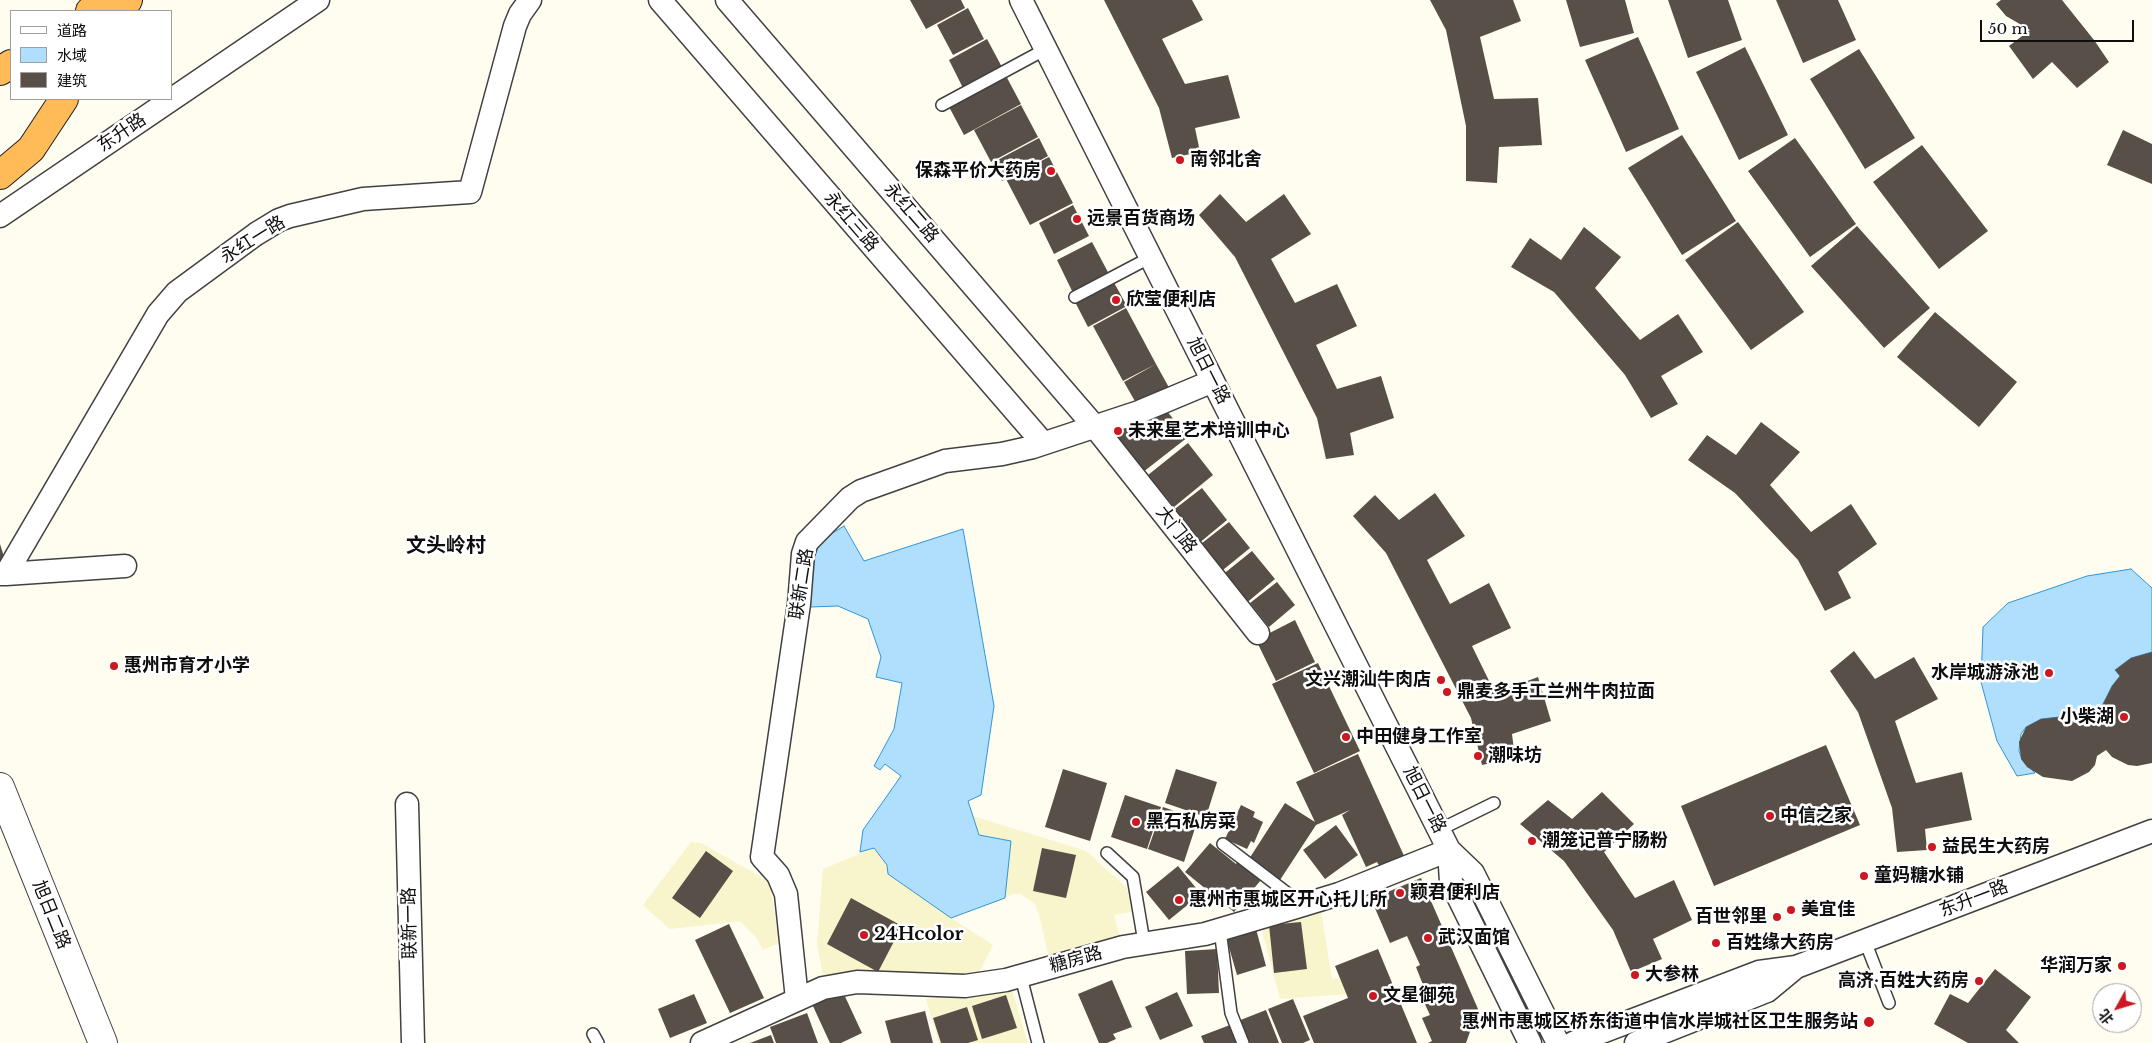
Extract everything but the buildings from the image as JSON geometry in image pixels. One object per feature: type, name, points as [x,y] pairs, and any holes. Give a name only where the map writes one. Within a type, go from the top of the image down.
[{"type":"highway","points":[[91,10],[106,0]]},
{"type":"highway","points":[[0,175],[31,149],[63,100]]},
{"type":"street","name":"东升路","points":[[172,99],[318,0]]},
{"type":"street","name":"永红一路","points":[[3,574],[154,321],[177,292],[256,234],[290,216],[363,199],[470,192],[515,26],[520,14],[530,0]]},
{"type":"street","name":"永红三路","points":[[660,0],[1043,443]]},
{"type":"street","name":"永红二路","points":[[727,0],[1095,427]]},
{"type":"street","name":"旭日一路","points":[[1021,0],[1449,850],[1474,873],[1558,1043]]},
{"type":"street","name":"东升路","points":[[0,216],[171,100]]},
{"type":"street","name":"联新二路","points":[[797,999],[786,894],[778,875],[762,857],[799,604],[805,547],[811,538],[857,492],[945,462],[1002,454],[1095,427],[1139,412],[1213,381]]},
{"type":"street","name":"大门路","points":[[1095,427],[1258,633]]},
{"type":"street","points":[[3,574],[125,566]]},
{"type":"street","name":"旭日二路","points":[[0,787],[103,1043]]},
{"type":"street","name":"联新一路","points":[[407,804],[413,1043]]},
{"type":"street","name":"东升一路","points":[[1573,1043],[1759,972],[1796,967],[2152,832]]},
{"type":"street","name":"旭日一路","points":[[1449,850],[1450,882],[1530,1043]]},
{"type":"street","name":"糖房路","points":[[714,1041],[823,988],[857,982],[965,986],[989,984],[1021,977],[1144,942],[1220,930],[1304,905],[1362,885],[1449,850]]},
{"type":"street","name":"东升一路","points":[[1636,1043],[1767,991],[1796,967]]},
{"type":"lane","points":[[942,105],[1046,49]]},
{"type":"lane","points":[[1075,297],[1151,257]]},
{"type":"lane","points":[[1439,830],[1494,804]]},
{"type":"lane","points":[[1223,844],[1304,905]]},
{"type":"lane","points":[[1107,853],[1133,877],[1144,942]]},
{"type":"lane","points":[[1220,930],[1231,1013],[1243,1043]]},
{"type":"lane","points":[[1865,941],[1889,1003]]},
{"type":"lane","points":[[1021,977],[1038,1043]]},
{"type":"shaded area","points":[[973,816],[1086,851],[1127,888],[1132,912],[1114,915],[1120,937],[1049,957],[1035,904],[1021,894],[1013,894],[1005,898],[1011,841],[979,835]]},
{"type":"shaded area","points":[[691,842],[701,843],[770,882],[779,943],[763,950],[756,937],[740,921],[670,929],[643,905]]},
{"type":"shaded area","name":"24Hcolor","points":[[874,848],[887,865],[888,874],[993,945],[977,976],[853,972],[823,975],[817,945],[823,869]]},
{"type":"shaded area","points":[[1321,911],[1332,980],[1340,977],[1347,994],[1280,999],[1260,923]]},
{"type":"shaded area","points":[[1012,990],[1028,1043],[939,1043],[926,999]]},
{"type":"water","points":[[844,526],[864,561],[963,529],[994,706],[981,795],[968,801],[979,835],[1011,841],[1005,898],[951,918],[888,874],[887,865],[874,848],[860,852],[863,830],[901,776],[885,764],[880,770],[874,766],[894,729],[902,683],[876,677],[881,657],[868,619],[838,606],[810,607],[810,573],[816,543]]},
{"type":"water","name":"水岸城游泳池","points":[[2131,569],[2152,588],[2152,652],[2131,658],[2115,670],[2120,676],[2112,686],[2097,716],[2080,725],[2067,718],[2059,717],[2041,719],[2026,727],[2021,734],[2019,751],[2022,759],[2035,773],[2017,776],[1997,741],[1981,682],[1983,627],[2008,603],[2087,576]]},
{"type":"place","name":"南邻北舍","points":[[1180,160]]},
{"type":"place","name":"保森平价大药房","points":[[1051,171]]},
{"type":"place","name":"远景百货商场","points":[[1077,219]]},
{"type":"place","name":"欣莹便利店","points":[[1116,300]]},
{"type":"place","name":"未来星艺术培训中心","points":[[1118,431]]},
{"type":"place","name":"惠州市育才小学","points":[[114,666]]},
{"type":"place","name":"水岸城游泳池","points":[[2049,673]]},
{"type":"place","name":"文兴潮汕牛肉店","points":[[1441,680]]},
{"type":"place","name":"鼎麦多手工兰州牛肉拉面","points":[[1447,692]]},
{"type":"place","name":"小柴湖","points":[[2124,717]]},
{"type":"place","name":"中田健身工作室","points":[[1346,737]]},
{"type":"place","name":"潮味坊","points":[[1478,756]]},
{"type":"place","name":"中信之家","points":[[1770,816]]},
{"type":"place","name":"黑石私房菜","points":[[1136,822]]},
{"type":"place","name":"潮笼记普宁肠粉","points":[[1532,841]]},
{"type":"place","name":"益民生大药房","points":[[1932,847]]},
{"type":"place","name":"童妈糖水铺","points":[[1864,876]]},
{"type":"place","name":"颖君便利店","points":[[1400,893]]},
{"type":"place","name":"惠州市惠城区开心托儿所","points":[[1179,900]]},
{"type":"place","name":"美宜佳","points":[[1791,910]]},
{"type":"place","name":"百世邻里","points":[[1777,917]]},
{"type":"place","name":"24Hcolor","points":[[864,935]]},
{"type":"place","name":"武汉面馆","points":[[1428,938]]},
{"type":"place","name":"百姓缘大药房","points":[[1716,943]]},
{"type":"place","name":"华润万家","points":[[2122,966]]},
{"type":"place","name":"大参林","points":[[1635,975]]},
{"type":"place","name":"高济·百姓大药房","points":[[1979,981]]},
{"type":"place","name":"文星御苑","points":[[1373,996]]},
{"type":"place","name":"惠州市惠城区桥东街道中信水岸城社区卫生服务站","points":[[1869,1022]]},
{"type":"district","name":"文头岭村","points":[[446,546]]}]
